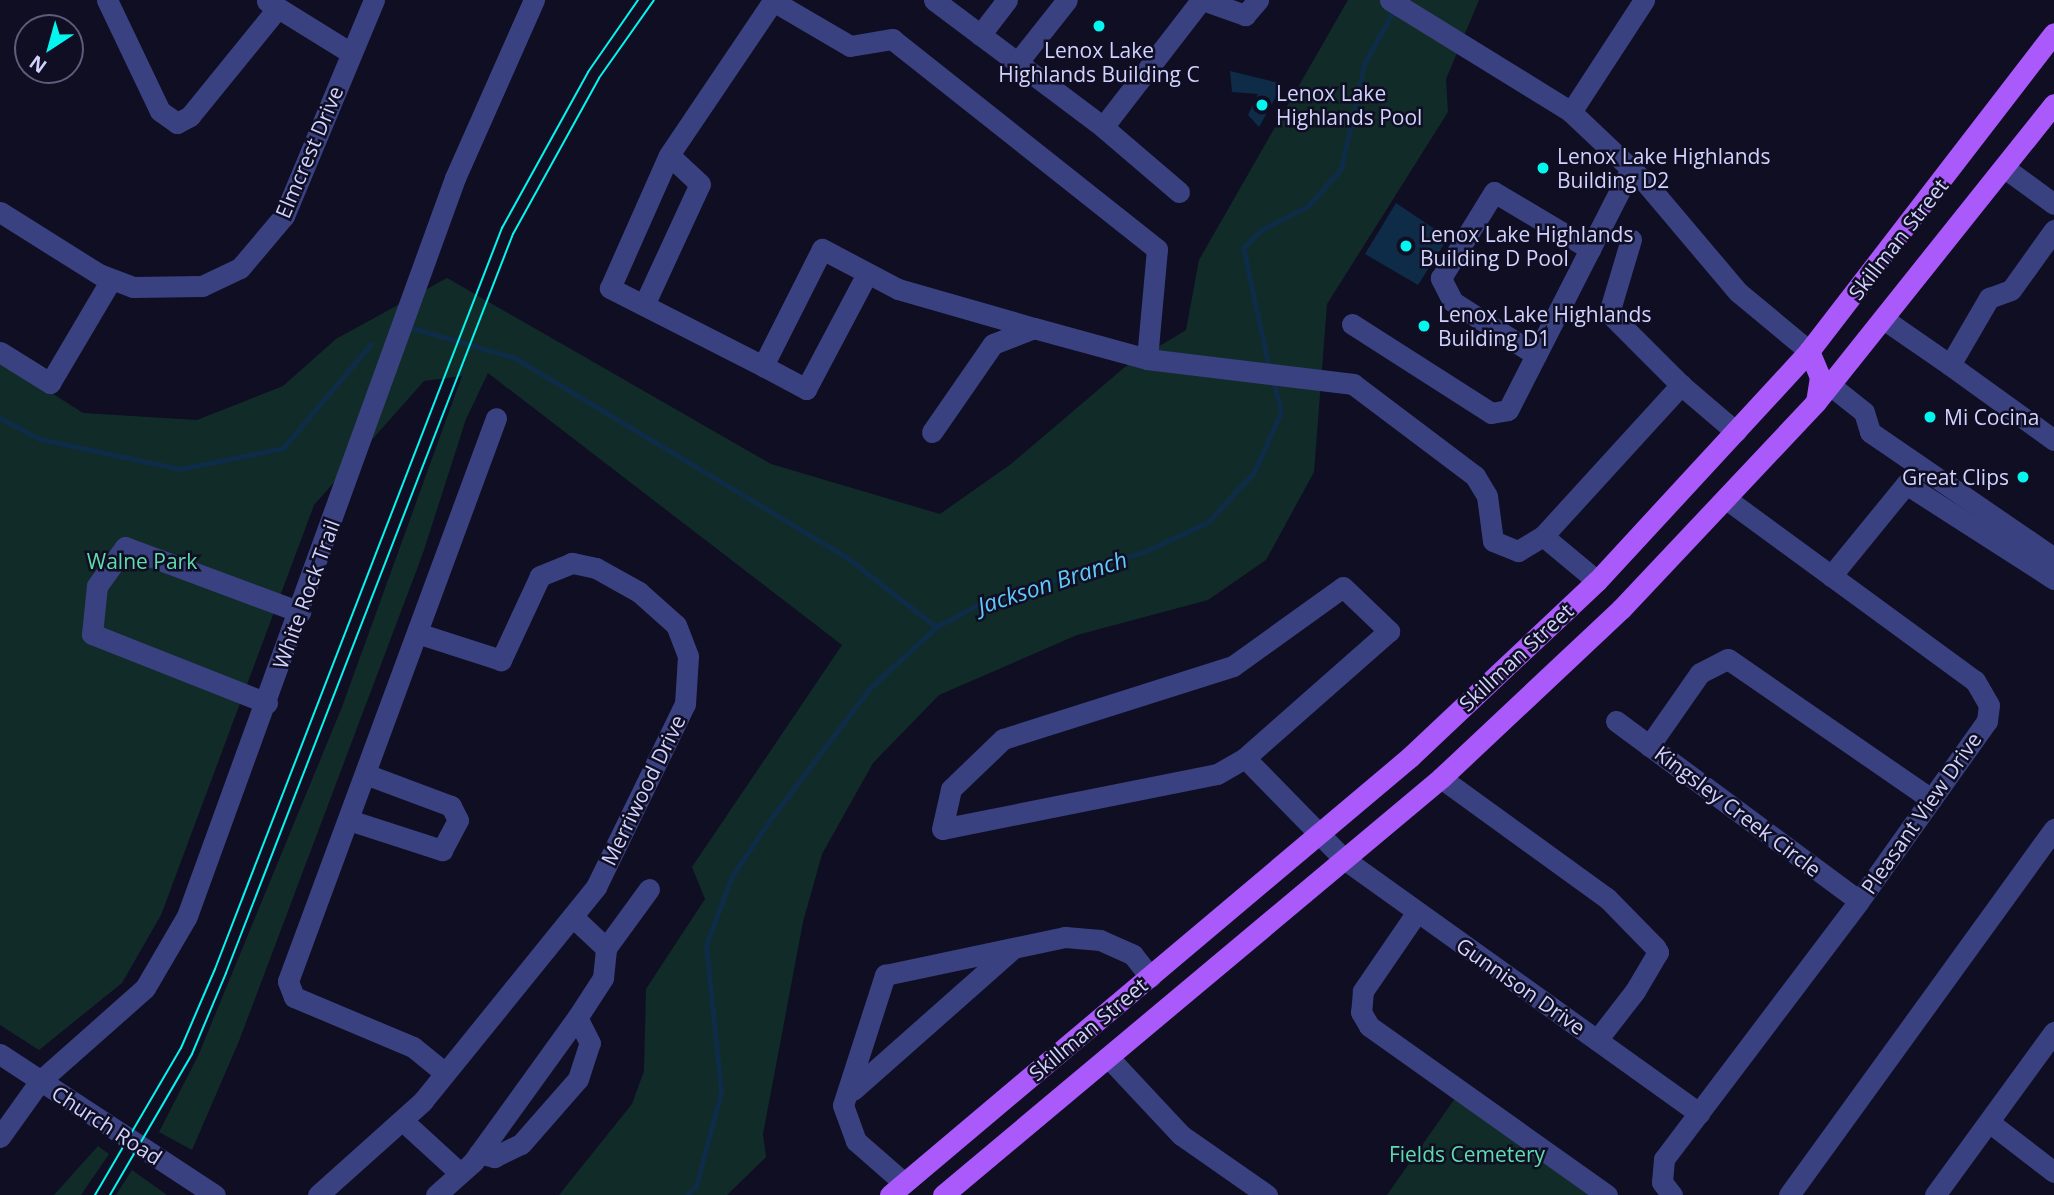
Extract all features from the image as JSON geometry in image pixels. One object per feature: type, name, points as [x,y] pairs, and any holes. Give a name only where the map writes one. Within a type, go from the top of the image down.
[{"type":"main road","name":"Skillman Street","points":[[904,1191],[1322,831],[1597,580],[1809,351],[2054,33]]},
{"type":"main road","name":"Skillman Street","points":[[943,1195],[1441,778],[1622,609],[1728,500],[1816,402],[2006,169],[2054,103]]},
{"type":"main road","points":[[1854,295],[1885,320]]},
{"type":"main road","points":[[1809,351],[1820,377],[1816,402]]},
{"type":"main road","points":[[1597,580],[1622,609]]},
{"type":"street","points":[[107,0],[160,111],[177,123],[190,116],[272,4],[351,53]]},
{"type":"street","name":"Elmcrest Drive","points":[[0,212],[111,280],[133,287],[202,286],[240,268],[261,249],[284,216],[374,0]]},
{"type":"street","name":"White Rock Trail","points":[[0,1138],[40,1081],[132,1004],[169,953],[267,703],[455,178],[534,0]]},
{"type":"street","points":[[980,35],[1007,0]]},
{"type":"street","points":[[1017,63],[1067,0]]},
{"type":"street","points":[[1103,127],[1202,0],[1231,15],[1245,15],[1258,0]]},
{"type":"street","points":[[1390,0],[1571,112],[1631,169],[1738,292],[1809,351]]},
{"type":"street","points":[[1571,112],[1644,0]]},
{"type":"street","points":[[867,274],[806,389],[610,288],[668,155],[773,1],[850,46],[892,39],[1157,249],[1156,360]]},
{"type":"street","points":[[938,1],[1103,127],[1180,191]]},
{"type":"street","points":[[644,305],[700,184],[668,155]]},
{"type":"street","points":[[1352,324],[1491,412],[1508,410],[1631,169]]},
{"type":"street","points":[[2006,169],[2054,204]]},
{"type":"street","points":[[1536,355],[1453,302],[1441,278],[1494,192],[1590,248]]},
{"type":"street","points":[[1950,365],[1989,298],[2011,290],[2054,230]]},
{"type":"street","points":[[1631,239],[1609,313],[1681,385],[1736,432]]},
{"type":"street","points":[[763,366],[822,249],[867,274],[931,300],[1156,360],[1353,384],[1475,476],[1487,496],[1493,541],[1518,551],[1543,536],[1681,385]]},
{"type":"street","points":[[0,352],[50,383],[111,280]]},
{"type":"street","points":[[1885,320],[2054,440]]},
{"type":"street","points":[[932,432],[993,344],[1034,328]]},
{"type":"street","points":[[1830,385],[1864,412],[1870,432],[2054,558]]},
{"type":"street","points":[[445,1073],[413,1047],[295,997],[289,989],[420,634],[496,418]]},
{"type":"street","points":[[1831,576],[1906,484],[2054,579]]},
{"type":"street","name":"Pleasant View Drive","points":[[1667,1194],[1664,1159],[1859,901],[1987,721],[1984,691],[1728,500]]},
{"type":"street","points":[[1543,536],[1597,580]]},
{"type":"street","points":[[267,703],[92,634],[97,586],[125,547],[300,612]]},
{"type":"street","name":"Merriwood Drive","points":[[318,1195],[403,1121],[596,887],[685,705],[688,656],[676,625],[639,592],[596,568],[572,563],[540,576],[501,660],[420,634]]},
{"type":"street","points":[[1343,587],[1389,631],[1245,758],[1217,774],[943,829],[951,789],[1003,738],[1234,666],[1343,587]]},
{"type":"street","points":[[1649,746],[1700,673],[1728,659],[1931,799]]},
{"type":"street","name":"Kingsley Creek Circle","points":[[1616,721],[1859,901]]},
{"type":"street","points":[[1245,758],[1322,831],[1344,859]]},
{"type":"street","points":[[352,821],[442,850],[458,820],[451,806],[368,775]]},
{"type":"street","points":[[1441,778],[1607,898],[1658,952],[1635,991],[1597,1040]]},
{"type":"street","points":[[1790,1195],[2054,829]]},
{"type":"street","name":"Gunnison Drive","points":[[1344,859],[1699,1112]]},
{"type":"street","points":[[436,1195],[479,1153],[577,1018],[603,978],[606,948],[649,889]]},
{"type":"street","points":[[1417,912],[1363,991],[1362,1012],[1369,1026],[1607,1195]]},
{"type":"street","points":[[573,917],[606,948]]},
{"type":"street","points":[[853,1090],[885,975],[1065,937],[1100,940],[1133,955],[1150,977]]},
{"type":"street","points":[[904,1191],[846,1127],[843,1105],[853,1090],[1013,948]]},
{"type":"street","points":[[479,1153],[494,1157],[521,1144],[578,1079],[590,1043],[577,1018]]},
{"type":"street","points":[[1935,1195],[2054,1032]]},
{"type":"street","name":"Church Road","points":[[0,1054],[215,1195]]},
{"type":"street","points":[[1108,1057],[1181,1135],[1267,1195]]},
{"type":"street","points":[[403,1121],[460,1173]]},
{"type":"street","points":[[1989,1122],[2054,1172]]},
{"type":"green space","name":"Walne Park","points":[[1348,0],[1479,0],[1446,79],[1448,112],[1327,304],[1314,472],[1266,560],[1208,600],[1077,635],[939,695],[873,763],[822,854],[803,922],[763,1134],[766,1157],[727,1195],[559,1195],[632,1104],[644,1071],[646,989],[705,899],[692,867],[842,645],[488,373],[466,419],[423,553],[239,1041],[192,1150],[159,1132],[198,1056],[342,707],[462,376],[424,381],[314,505],[161,915],[122,983],[39,1050],[0,1025],[0,360],[83,413],[197,420],[283,386],[336,339],[447,278],[771,464],[940,514],[1011,464],[1125,367],[1186,330],[1199,260]]},
{"type":"green space","name":"Fields Cemetery","points":[[1456,1097],[1596,1195],[1387,1195]]},
{"type":"green space","points":[[98,1146],[109,1154],[81,1195],[54,1195]]},
{"type":"green space","points":[[132,1170],[167,1195],[116,1195]]},
{"type":"water","name":"Lenox Lake Highlands Pool","points":[[1230,71],[1283,84],[1259,127],[1248,115],[1258,94],[1232,92]]},
{"type":"water","name":"Lenox Lake Highlands Building D Pool","points":[[1396,203],[1448,238],[1418,285],[1365,254]]},
{"type":"waterway","name":"Jackson Branch","points":[[1269,368],[1243,248],[1261,230],[1308,206],[1341,169],[1364,64],[1394,10]]},
{"type":"waterway","points":[[406,326],[515,358],[845,556],[936,627]]},
{"type":"waterway","points":[[0,418],[40,439],[180,469],[283,448],[371,344]]},
{"type":"waterway","name":"Jackson Branch","points":[[687,1195],[696,1186],[721,1092],[706,945],[732,876],[772,817],[870,688],[936,627],[979,604],[1146,551],[1208,522],[1254,472],[1281,412],[1273,381]]},
{"type":"tram line","points":[[95,1195],[181,1048],[215,969],[502,228],[588,72],[638,0]]},
{"type":"tram line","points":[[110,1195],[192,1054],[226,973],[513,234],[599,78],[654,0]]},
{"type":"place","name":"Lenox Lake Highlands Building C","points":[[1099,26]]},
{"type":"place","name":"Lenox Lake Highlands Pool","points":[[1262,105]]},
{"type":"place","name":"Lenox Lake Highlands Building D2","points":[[1543,168]]},
{"type":"place","name":"Lenox Lake Highlands Building D Pool","points":[[1406,246]]},
{"type":"place","name":"Lenox Lake Highlands Building D1","points":[[1424,326]]},
{"type":"place","name":"Mi Cocina","points":[[1930,417]]},
{"type":"place","name":"Great Clips","points":[[2023,477]]}]
